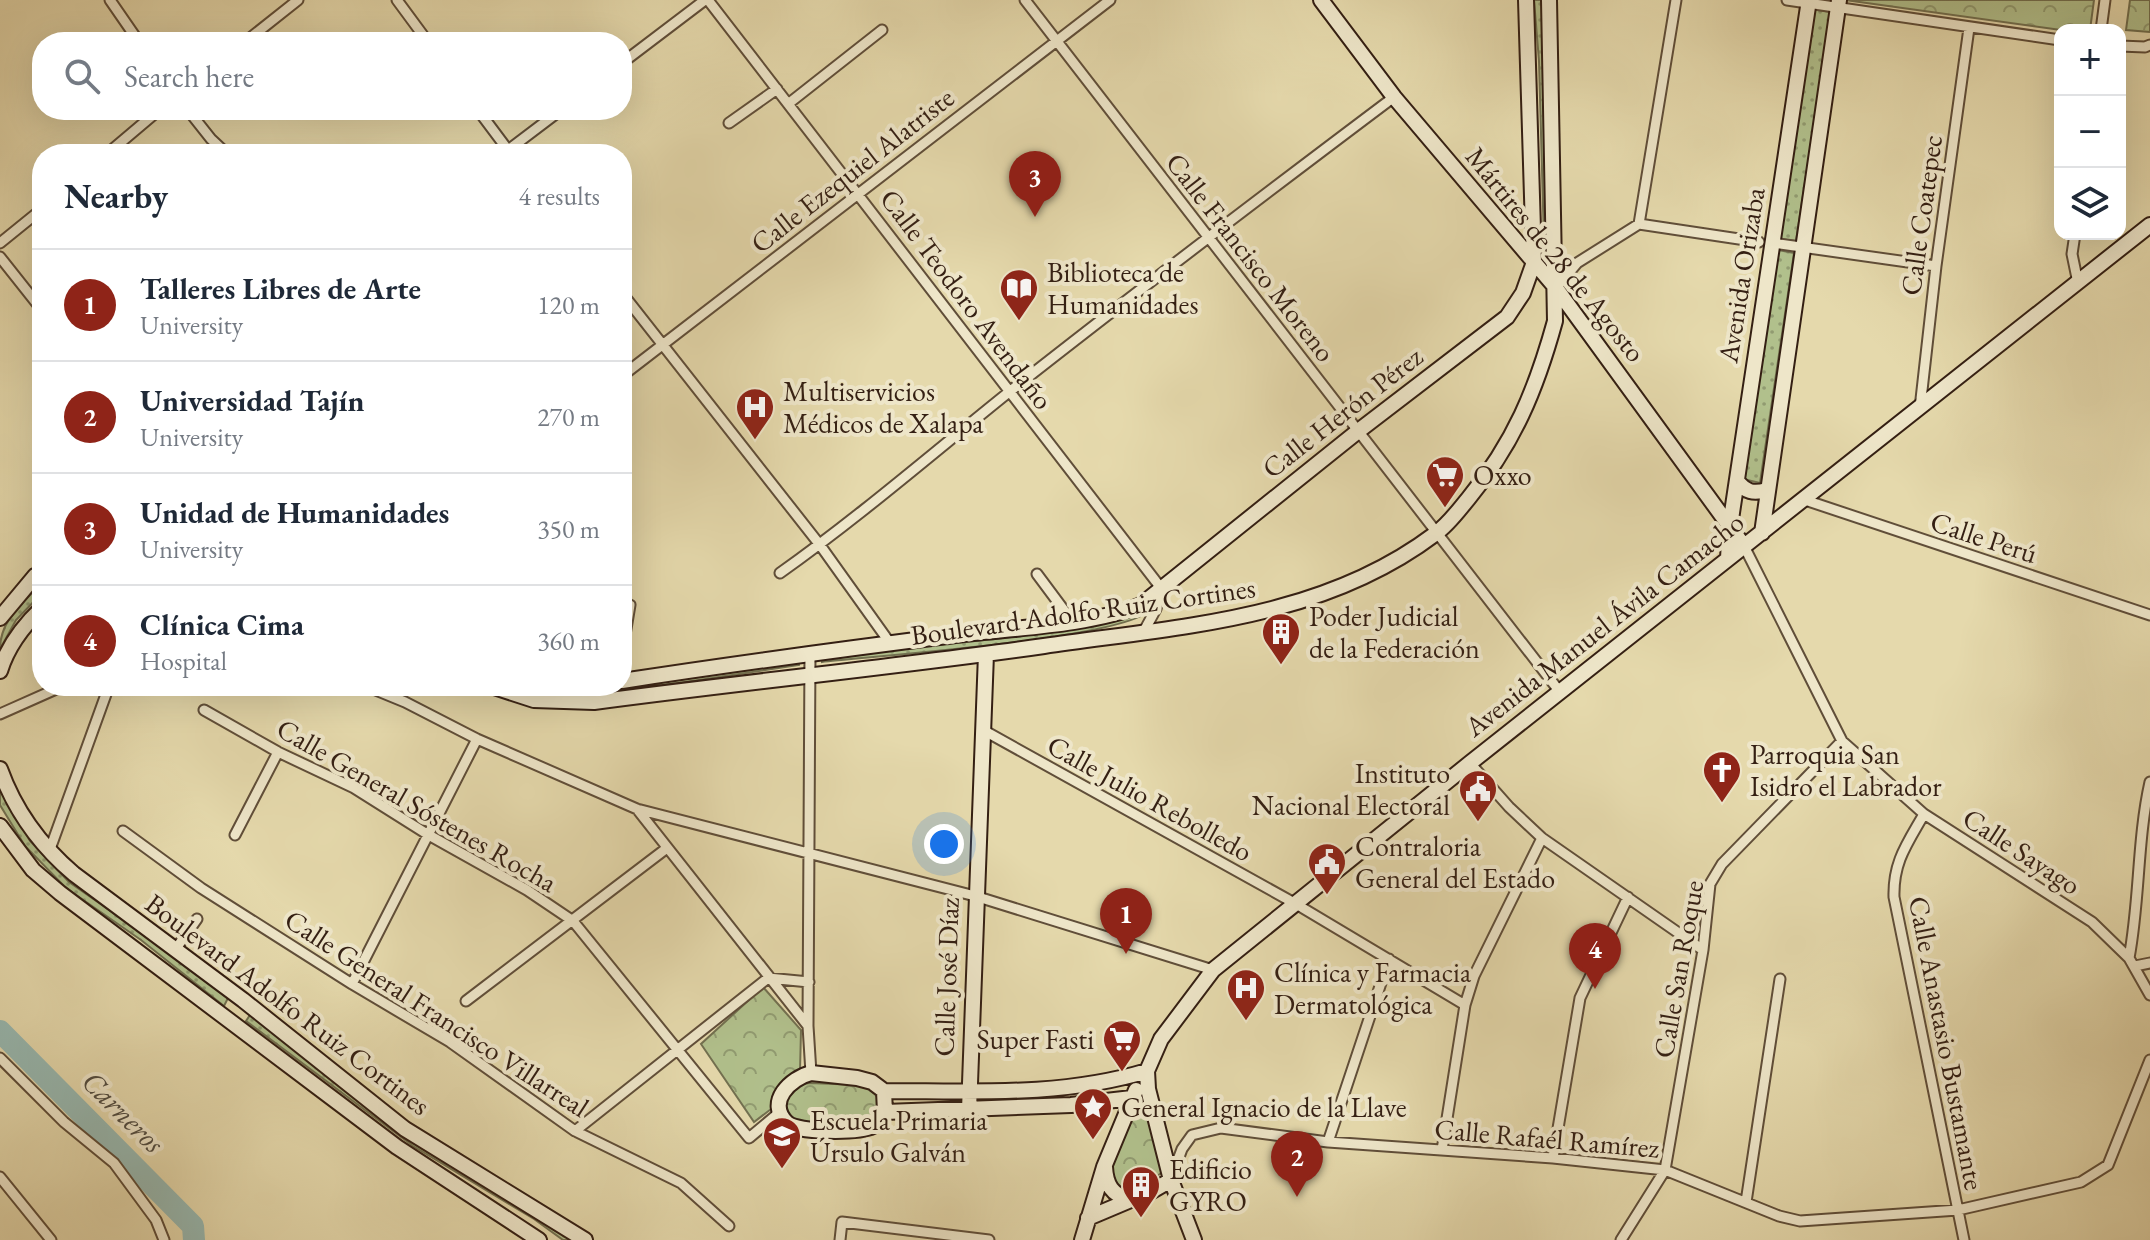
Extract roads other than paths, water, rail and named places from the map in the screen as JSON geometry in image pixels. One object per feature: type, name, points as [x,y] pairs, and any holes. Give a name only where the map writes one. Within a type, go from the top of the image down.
[{"type":"main road","name":"Mártires de 28 de Agosto","points":[[1321,0],[1394,97],[1556,288],[1744,546]]},
{"type":"main road","points":[[1526,0],[1534,262]]},
{"type":"main road","name":"Boulevard Adolfo Ruiz Cortines","points":[[522,696],[534,700],[594,702],[986,654],[1222,621],[1270,611],[1320,595],[1397,559],[1437,533],[1481,483],[1508,446],[1542,369],[1555,321],[1549,0]]},
{"type":"main road","name":"Avenida Orizaba","points":[[1728,558],[1766,242],[1809,2]]},
{"type":"main road","name":"Avenida Orizaba","points":[[1762,533],[1838,4]]},
{"type":"main road","name":"Avenida Manuel Ávila Camacho","points":[[1082,1240],[1104,1167],[1132,1098],[1161,1039],[1213,970],[2150,225]]},
{"type":"main road","name":"Calle Herón Pérez","points":[[1161,588],[1507,317],[1523,293],[1534,262]]},
{"type":"main road","points":[[1737,481],[1750,492],[1767,490]]},
{"type":"main road","points":[[0,618],[32,580]]},
{"type":"main road","name":"Boulevard Adolfo Ruiz Cortines","points":[[632,679],[810,652],[1122,613],[1141,605],[1161,588]]},
{"type":"main road","points":[[0,671],[5,655],[32,618]]},
{"type":"main road","name":"Calle José Díaz","points":[[969,1110],[986,654]]},
{"type":"main road","name":"Boulevard Adolfo Ruiz Cortines","points":[[0,769],[26,823],[49,852],[405,1129],[585,1240]]},
{"type":"main road","name":"Boulevard Adolfo Ruiz Cortines","points":[[0,826],[33,870],[227,1021],[397,1147],[539,1240]]},
{"type":"main road","points":[[227,1021],[243,1000]]},
{"type":"main road","points":[[884,1091],[885,1112],[875,1125],[853,1131],[798,1129],[786,1123],[780,1112],[779,1103],[786,1086],[797,1077],[811,1073],[857,1078],[872,1082],[884,1091],[968,1091],[1072,1088],[1147,1071],[1148,1089],[1171,1180],[1194,1240]]},
{"type":"main road","points":[[885,1112],[1071,1105],[1132,1098]]},
{"type":"main road","points":[[1104,1167],[1110,1189],[1119,1197],[1130,1200]]},
{"type":"main road","points":[[1088,1218],[1171,1180]]},
{"type":"street","points":[[110,0],[132,32]]},
{"type":"street","points":[[258,32],[298,0]]},
{"type":"street","points":[[397,0],[421,32]]},
{"type":"street","points":[[632,56],[706,0]]},
{"type":"street","name":"Calle Teodoro Avendaño","points":[[706,0],[1161,588]]},
{"type":"street","name":"Calle Francisco Moreno","points":[[1025,0],[1560,692]]},
{"type":"street","name":"Calle Ezequiel Alatriste","points":[[632,368],[1110,0]]},
{"type":"street","points":[[1639,224],[1676,0]]},
{"type":"street","points":[[1787,0],[1838,4],[1969,28],[2054,39]]},
{"type":"street","points":[[2102,24],[2105,0]]},
{"type":"street","name":"Calle Coatepec","points":[[1920,408],[1969,28]]},
{"type":"street","points":[[788,104],[882,30]]},
{"type":"street","points":[[2126,46],[2150,45]]},
{"type":"street","points":[[729,123],[777,89]]},
{"type":"street","points":[[780,573],[820,545],[1208,237],[1394,97]]},
{"type":"street","points":[[119,144],[147,120]]},
{"type":"street","points":[[196,120],[216,144]]},
{"type":"street","points":[[485,120],[501,144]]},
{"type":"street","points":[[518,144],[548,120]]},
{"type":"street","points":[[211,139],[213,144]]},
{"type":"street","points":[[0,243],[32,217]]},
{"type":"street","points":[[1556,288],[1577,263],[1639,224],[1936,266]]},
{"type":"street","points":[[2074,240],[2072,254],[2078,283]]},
{"type":"street","points":[[0,257],[32,297]]},
{"type":"street","points":[[632,306],[820,545],[890,643]]},
{"type":"street","name":"Calle Perú","points":[[1805,500],[2150,615]]},
{"type":"street","name":"Calle Sayago","points":[[1744,546],[1842,741],[1924,814],[2092,922],[2132,962],[2150,995]]},
{"type":"street","points":[[1037,574],[1072,621]]},
{"type":"street","points":[[1144,631],[1156,609],[1161,588]]},
{"type":"street","points":[[810,652],[807,852],[811,1073]]},
{"type":"street","points":[[0,714],[40,696]]},
{"type":"street","points":[[49,852],[105,696]]},
{"type":"street","points":[[390,696],[477,739],[637,809],[975,896],[1213,970]]},
{"type":"street","name":"Calle General Sóstenes Rocha","points":[[204,710],[278,752],[354,788],[427,834],[527,890],[573,921],[749,1138],[780,1112]]},
{"type":"street","name":"Calle Julio Rebolledo","points":[[983,730],[1296,904],[1465,1005]]},
{"type":"street","points":[[352,984],[477,739]]},
{"type":"street","name":"Calle San Roque","points":[[1621,1240],[1665,1170],[1703,950],[1710,884],[1722,864],[1842,741]]},
{"type":"street","points":[[235,835],[278,752]]},
{"type":"street","points":[[1470,763],[1542,838],[1703,950]]},
{"type":"street","points":[[2150,782],[2141,820],[2132,962],[2150,963]]},
{"type":"street","points":[[637,809],[808,1026]]},
{"type":"street","name":"Calle Anastasio Bustamante","points":[[1924,814],[1897,860],[1893,878],[1894,897],[1964,1240]]},
{"type":"street","name":"Calle General Francisco Villarreal","points":[[123,831],[201,888],[450,1042],[575,1131],[681,1183],[729,1226]]},
{"type":"street","points":[[1442,1150],[1465,1005],[1474,976],[1542,838]]},
{"type":"street","points":[[466,1001],[667,848]]},
{"type":"street","points":[[1553,1158],[1580,998],[1628,897]]},
{"type":"street","points":[[175,950],[197,919]]},
{"type":"street","points":[[1328,1142],[1389,959]]},
{"type":"street","points":[[575,1131],[768,978],[809,982]]},
{"type":"street","points":[[1746,1202],[1780,979]]},
{"type":"street","points":[[0,1058],[64,1122],[114,1163],[156,1220],[164,1240]]},
{"type":"street","name":"Calle Rafaél Ramírez","points":[[1171,1180],[1182,1149],[1192,1135],[1221,1128],[1328,1142],[1553,1158],[1665,1170],[1800,1221],[1958,1210],[2081,1182],[2108,1165],[2150,1060]]},
{"type":"street","points":[[0,1177],[51,1240]]},
{"type":"street","points":[[840,1240],[842,1222],[989,1240]]},
{"type":"waterway","name":"Carneros","points":[[0,1031],[193,1226],[194,1240]]},
{"type":"place","name":"Unidad de Humanidades","points":[[1035,217]]},
{"type":"place","name":"Biblioteca de Humanidades","points":[[1019,322]]},
{"type":"place","name":"Multiservicios Médicos de Xalapa","points":[[755,441]]},
{"type":"place","name":"Oxxo","points":[[1445,509]]},
{"type":"place","name":"Poder Judicial de la Federación","points":[[1281,666]]},
{"type":"place","name":"Parroquia San Isidro el Labrador","points":[[1722,804]]},
{"type":"place","name":"Instituto Nacional Electoral","points":[[1478,823]]},
{"type":"place","name":"Contraloria General del Estado","points":[[1327,896]]},
{"type":"place","name":"Talleres Libres de Arte","points":[[1126,954]]},
{"type":"place","name":"Clínica Cima","points":[[1595,989]]},
{"type":"place","name":"Clínica y Farmacia Dermatológica","points":[[1246,1022]]},
{"type":"place","name":"Super Fasti","points":[[1122,1073]]},
{"type":"place","name":"General Ignacio de la Llave","points":[[1093,1141]]},
{"type":"place","name":"Escuela Primaria Úrsulo Galván","points":[[782,1170]]},
{"type":"place","name":"Universidad Tajín","points":[[1297,1197]]},
{"type":"place","name":"Edificio GYRO","points":[[1141,1219]]}]
